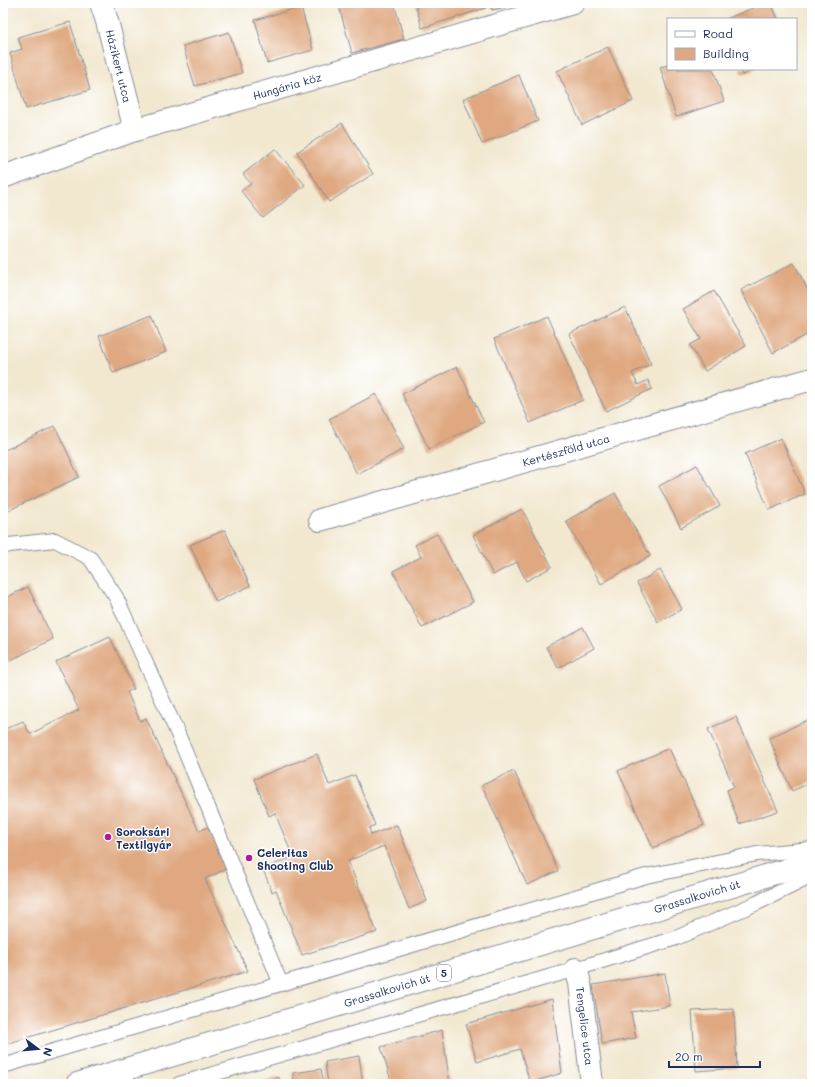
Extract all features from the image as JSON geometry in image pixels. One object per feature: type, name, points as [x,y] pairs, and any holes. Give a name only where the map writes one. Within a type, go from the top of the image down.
[{"type":"street","name":"Házikert utca","points":[[102,3],[135,130]]},
{"type":"street","name":"Hungária köz","points":[[3,177],[135,130],[573,3]]},
{"type":"street","name":"Kertészföld utca","points":[[320,520],[812,379]]},
{"type":"street","name":"Grassalkovich út","points":[[77,1084],[812,862]]},
{"type":"street","name":"Tengelice utca","points":[[576,969],[580,983],[592,1084]]},
{"type":"lane","points":[[3,547],[9,544],[55,540],[90,558],[116,597],[177,732],[281,984]]},
{"type":"lane","points":[[3,1066],[646,876],[757,854],[812,849]]},
{"type":"lane","points":[[180,1084],[576,969],[676,938],[758,903],[812,876]]},
{"type":"building","points":[[338,3],[394,3],[404,39],[352,53]]},
{"type":"building","points":[[415,3],[484,3],[486,8],[422,28]]},
{"type":"building","points":[[490,3],[521,3],[521,4],[492,10]]},
{"type":"building","points":[[765,3],[771,3],[778,18],[728,18]]},
{"type":"building","points":[[301,7],[313,50],[267,63],[255,20]]},
{"type":"building","points":[[70,22],[90,90],[26,109],[10,53],[22,49],[18,37]]},
{"type":"building","points":[[229,32],[242,73],[195,86],[183,46]]},
{"type":"building","points":[[608,47],[633,101],[582,125],[557,71]]},
{"type":"building","points":[[667,65],[667,70],[713,70],[724,101],[676,117],[660,67]]},
{"type":"building","points":[[740,70],[754,70],[742,75]]},
{"type":"building","points":[[519,75],[538,121],[482,144],[463,99]]},
{"type":"building","points":[[342,123],[373,174],[329,202],[297,152]]},
{"type":"building","points":[[275,149],[305,185],[263,218],[241,191],[251,184],[243,174]]},
{"type":"building","points":[[794,263],[812,298],[812,332],[773,353],[741,290]]},
{"type":"building","points":[[714,291],[746,346],[705,371],[690,345],[701,339],[683,309]]},
{"type":"building","points":[[625,307],[651,364],[632,373],[638,385],[648,380],[652,389],[606,411],[569,334]]},
{"type":"building","points":[[152,315],[166,352],[113,373],[99,336]]},
{"type":"building","points":[[547,316],[583,400],[530,423],[494,339]]},
{"type":"building","points":[[457,367],[484,422],[429,449],[402,394]]},
{"type":"building","points":[[376,394],[404,449],[357,474],[329,419]]},
{"type":"building","points":[[55,426],[79,477],[3,513],[3,451]]},
{"type":"building","points":[[781,438],[805,494],[769,510],[745,454]]},
{"type":"building","points":[[697,465],[720,506],[681,528],[659,486]]},
{"type":"building","points":[[615,493],[650,556],[601,584],[566,521]]},
{"type":"building","points":[[522,509],[552,567],[526,581],[517,562],[493,575],[473,535]]},
{"type":"building","points":[[225,530],[250,586],[216,602],[190,545]]},
{"type":"building","points":[[437,534],[473,602],[422,628],[393,571],[421,557],[415,545]]},
{"type":"building","points":[[660,570],[682,609],[658,622],[637,583]]},
{"type":"building","points":[[28,587],[53,639],[3,664],[3,599]]},
{"type":"building","points":[[583,627],[594,648],[558,668],[546,647]]},
{"type":"building","name":"Soroksári Textilgyár","points":[[110,637],[134,689],[127,692],[140,721],[146,718],[199,831],[208,827],[228,868],[205,879],[248,971],[3,1045],[3,849],[5,848],[3,843],[3,730],[23,721],[30,734],[79,710],[56,662]]},
{"type":"building","points":[[736,717],[778,811],[739,824],[727,790],[734,787],[708,729]]},
{"type":"building","points":[[812,718],[812,782],[792,791],[769,738]]},
{"type":"building","points":[[669,748],[704,825],[653,848],[618,771]]},
{"type":"building","points":[[317,754],[329,785],[355,775],[375,825],[369,828],[371,835],[397,825],[427,901],[409,909],[384,846],[348,861],[377,932],[302,955],[276,890],[272,892],[263,869],[293,857],[275,813],[269,816],[254,779]]},
{"type":"building","points":[[514,771],[558,871],[527,885],[482,785]]},
{"type":"building","points":[[665,973],[670,1006],[631,1012],[636,1038],[602,1044],[593,985]]},
{"type":"building","points":[[552,999],[562,1073],[530,1083],[520,1049],[477,1062],[466,1024]]},
{"type":"building","points":[[734,1009],[737,1068],[696,1071],[692,1011]]},
{"type":"building","points":[[442,1030],[450,1084],[392,1084],[381,1047]]},
{"type":"building","points":[[359,1056],[363,1084],[328,1084],[325,1062]]},
{"type":"building","points":[[321,1069],[324,1084],[294,1084],[293,1073]]},
{"type":"building","points":[[279,1077],[281,1084],[255,1084]]},
{"type":"place","name":"Soroksári Textilgyár","points":[[108,837]]},
{"type":"place","name":"Celeritas Shooting Club","points":[[249,858]]}]
